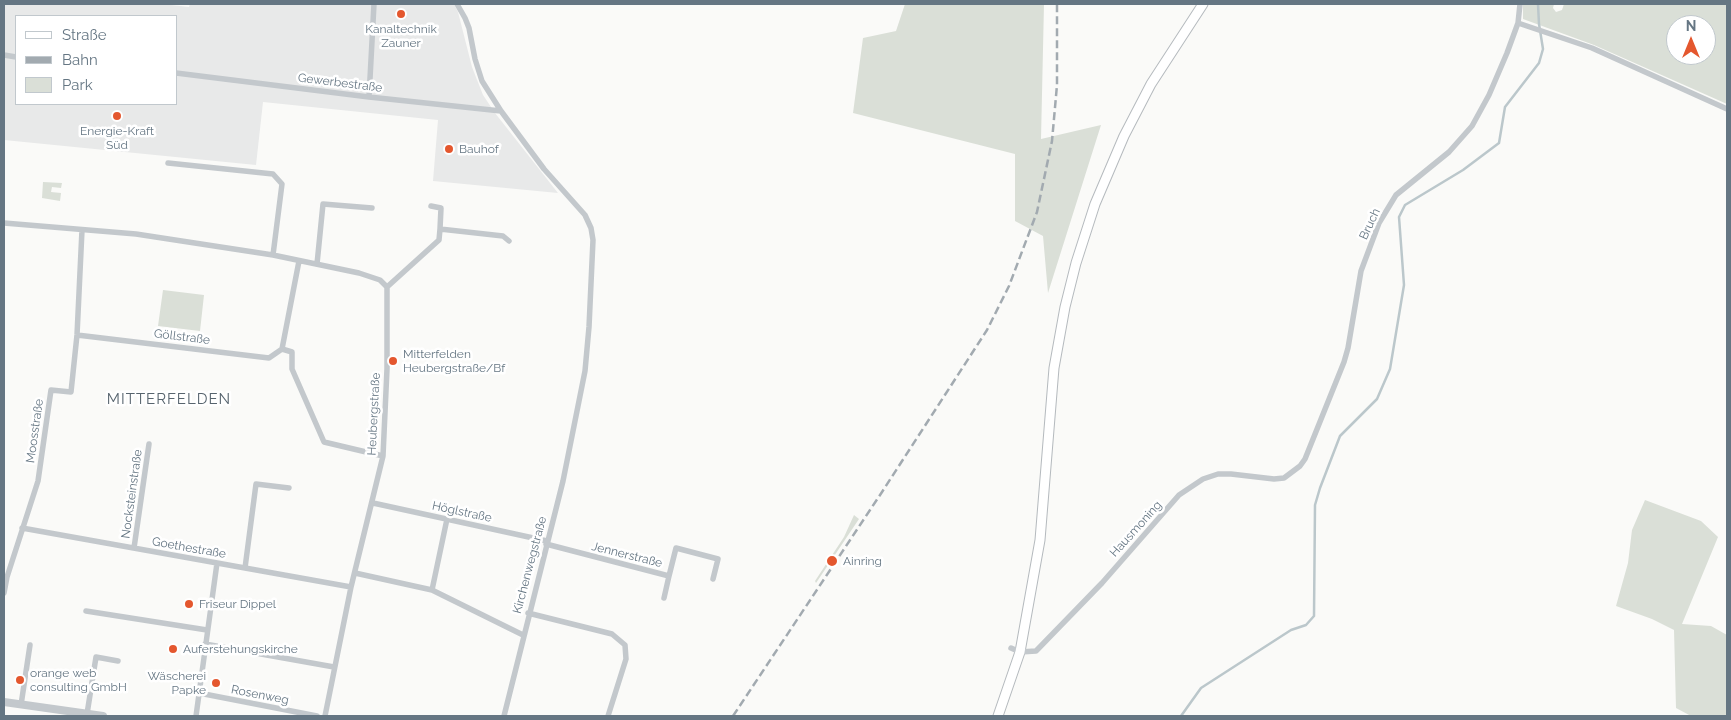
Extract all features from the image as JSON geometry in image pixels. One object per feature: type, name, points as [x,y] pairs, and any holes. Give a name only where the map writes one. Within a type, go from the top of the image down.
[{"type":"main road","points":[[998,716],[1016,650],[1040,540],[1050,392],[1064,307],[1084,235],[1108,171],[1142,101],[1203,4]]},
{"type":"street","points":[[369,97],[374,4]]},
{"type":"street","name":"Kirchenwegstraße","points":[[457,4],[469,28],[480,76],[502,111],[544,169],[585,216],[591,228],[593,256],[585,371],[576,419],[504,716]]},
{"type":"street","name":"Bruch","points":[[1300,466],[1305,459],[1344,362],[1361,271],[1380,223],[1396,195],[1449,152],[1472,126],[1492,87],[1518,23],[1520,4]]},
{"type":"street","points":[[1518,23],[1592,48],[1727,109]]},
{"type":"street","name":"Gewerbestraße","points":[[178,73],[502,111]]},
{"type":"street","points":[[168,163],[273,174],[282,184],[272,255]]},
{"type":"street","points":[[317,264],[323,204],[372,208]]},
{"type":"street","points":[[4,223],[136,234],[272,255],[359,273],[380,280],[387,287],[440,240],[441,208],[431,206]]},
{"type":"street","points":[[440,229],[503,236],[509,241]]},
{"type":"street","name":"Moosstraße","points":[[4,593],[7,577],[38,481],[51,390],[71,392],[77,334],[82,230]]},
{"type":"street","points":[[299,261],[282,349],[292,352],[292,369],[324,442],[383,456]]},
{"type":"street","name":"Heubergstraße","points":[[325,716],[351,587],[383,456],[387,369],[387,287]]},
{"type":"street","name":"Göllstraße","points":[[77,334],[269,358],[282,349]]},
{"type":"street","name":"Nocksteinstraße","points":[[134,548],[149,444]]},
{"type":"street","name":"Hausmoning","points":[[1016,650],[1036,651],[1102,582],[1179,495],[1203,479],[1218,474],[1274,479],[1284,478],[1300,466]]},
{"type":"street","points":[[245,568],[256,484],[289,488]]},
{"type":"street","name":"Höglstraße","points":[[372,503],[547,542]]},
{"type":"street","points":[[432,590],[447,519]]},
{"type":"street","name":"Goethestraße","points":[[22,528],[351,587]]},
{"type":"street","name":"Jennerstraße","points":[[547,542],[669,576],[676,548],[718,559],[713,579]]},
{"type":"street","points":[[196,716],[217,563]]},
{"type":"street","points":[[355,574],[432,590],[523,635]]},
{"type":"street","points":[[664,598],[669,576]]},
{"type":"street","points":[[86,610],[207,630]]},
{"type":"street","points":[[528,613],[612,634],[625,646],[626,659],[608,716]]},
{"type":"street","points":[[205,644],[334,667]]},
{"type":"street","points":[[21,704],[30,645]]},
{"type":"street","points":[[88,714],[96,657],[118,660]]},
{"type":"street","name":"Rosenweg","points":[[199,693],[317,716]]},
{"type":"street","points":[[4,702],[103,716]]},
{"type":"shaded area","points":[[4,4],[162,4],[189,7],[190,4],[454,4],[458,12],[472,67],[483,95],[558,193],[433,181],[438,120],[263,102],[256,165],[4,140]]},
{"type":"green space","points":[[905,4],[1044,4],[1041,139],[1101,125],[1048,293],[1043,236],[1015,221],[1015,154],[853,113],[863,38],[896,31]]},
{"type":"green space","points":[[1523,4],[1554,4],[1553,8],[1556,12],[1562,10],[1564,4],[1727,4],[1727,104],[1594,45],[1523,19]]},
{"type":"green space","points":[[43,182],[62,183],[61,188],[52,187],[51,192],[61,193],[60,201],[42,198]]},
{"type":"green space","points":[[163,290],[204,295],[200,331],[158,326]]},
{"type":"green space","points":[[1645,500],[1701,521],[1718,537],[1682,624],[1711,626],[1727,635],[1726,716],[1691,716],[1676,708],[1674,630],[1652,619],[1616,606],[1628,563],[1632,530]]},
{"type":"green space","points":[[854,515],[859,519],[816,583],[815,581],[844,537]]},
{"type":"waterway","points":[[1181,716],[1201,688],[1291,630],[1306,625],[1314,616],[1315,505],[1320,488],[1340,436],[1377,399],[1390,369],[1404,285],[1399,217],[1405,205],[1463,170],[1499,143],[1505,107],[1539,63],[1543,49],[1538,4]]},
{"type":"railway","points":[[733,716],[987,330],[1009,286],[1037,212],[1052,141],[1057,85],[1057,4]]},
{"type":"place","name":"Kanaltechnik Zauner","points":[[401,14]]},
{"type":"place","name":"Energie-Kraft Süd","points":[[117,116]]},
{"type":"place","name":"Bauhof","points":[[449,149]]},
{"type":"place","name":"Mitterfelden Heubergstraße/Bf","points":[[393,361]]},
{"type":"place","name":"Ainring","points":[[832,561]]},
{"type":"place","name":"Friseur Dippel","points":[[189,604]]},
{"type":"place","name":"Auferstehungskirche","points":[[173,649]]},
{"type":"place","name":"orange web consulting GmbH","points":[[20,680]]},
{"type":"place","name":"Wäscherei Papke","points":[[216,683]]},
{"type":"district","name":"MITTERFELDEN","points":[[169,399]]}]
